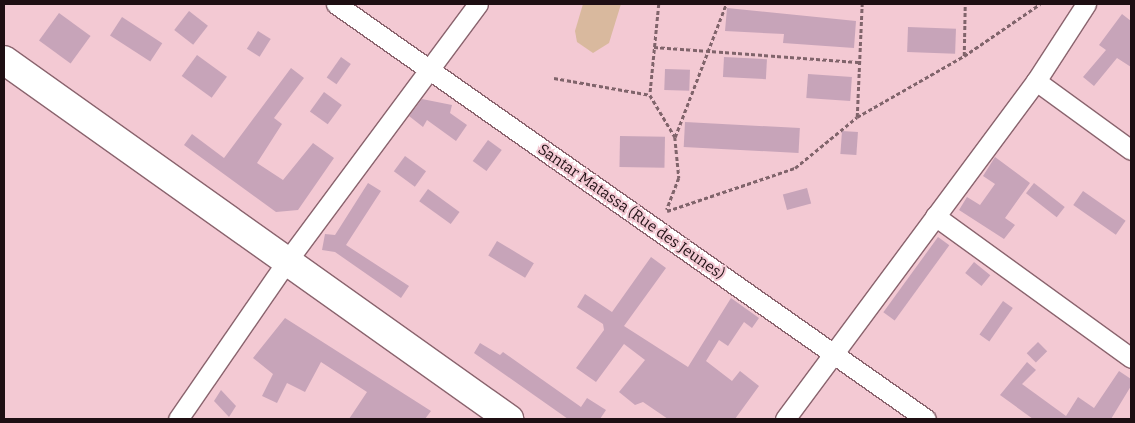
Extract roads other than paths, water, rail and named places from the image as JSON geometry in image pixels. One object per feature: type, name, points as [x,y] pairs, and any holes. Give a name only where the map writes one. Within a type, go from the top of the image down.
[{"type":"highway","points":[[4,60],[509,419]]},
{"type":"street","name":"Santar Matassa (Rue des Jeunes)","points":[[336,4],[926,419]]},
{"type":"street","points":[[178,419],[287,261],[478,4]]},
{"type":"street","points":[[785,419],[835,355],[935,216],[1036,81],[1086,4]]},
{"type":"street","points":[[1036,81],[1131,150]]},
{"type":"street","points":[[935,216],[1131,358]]}]
